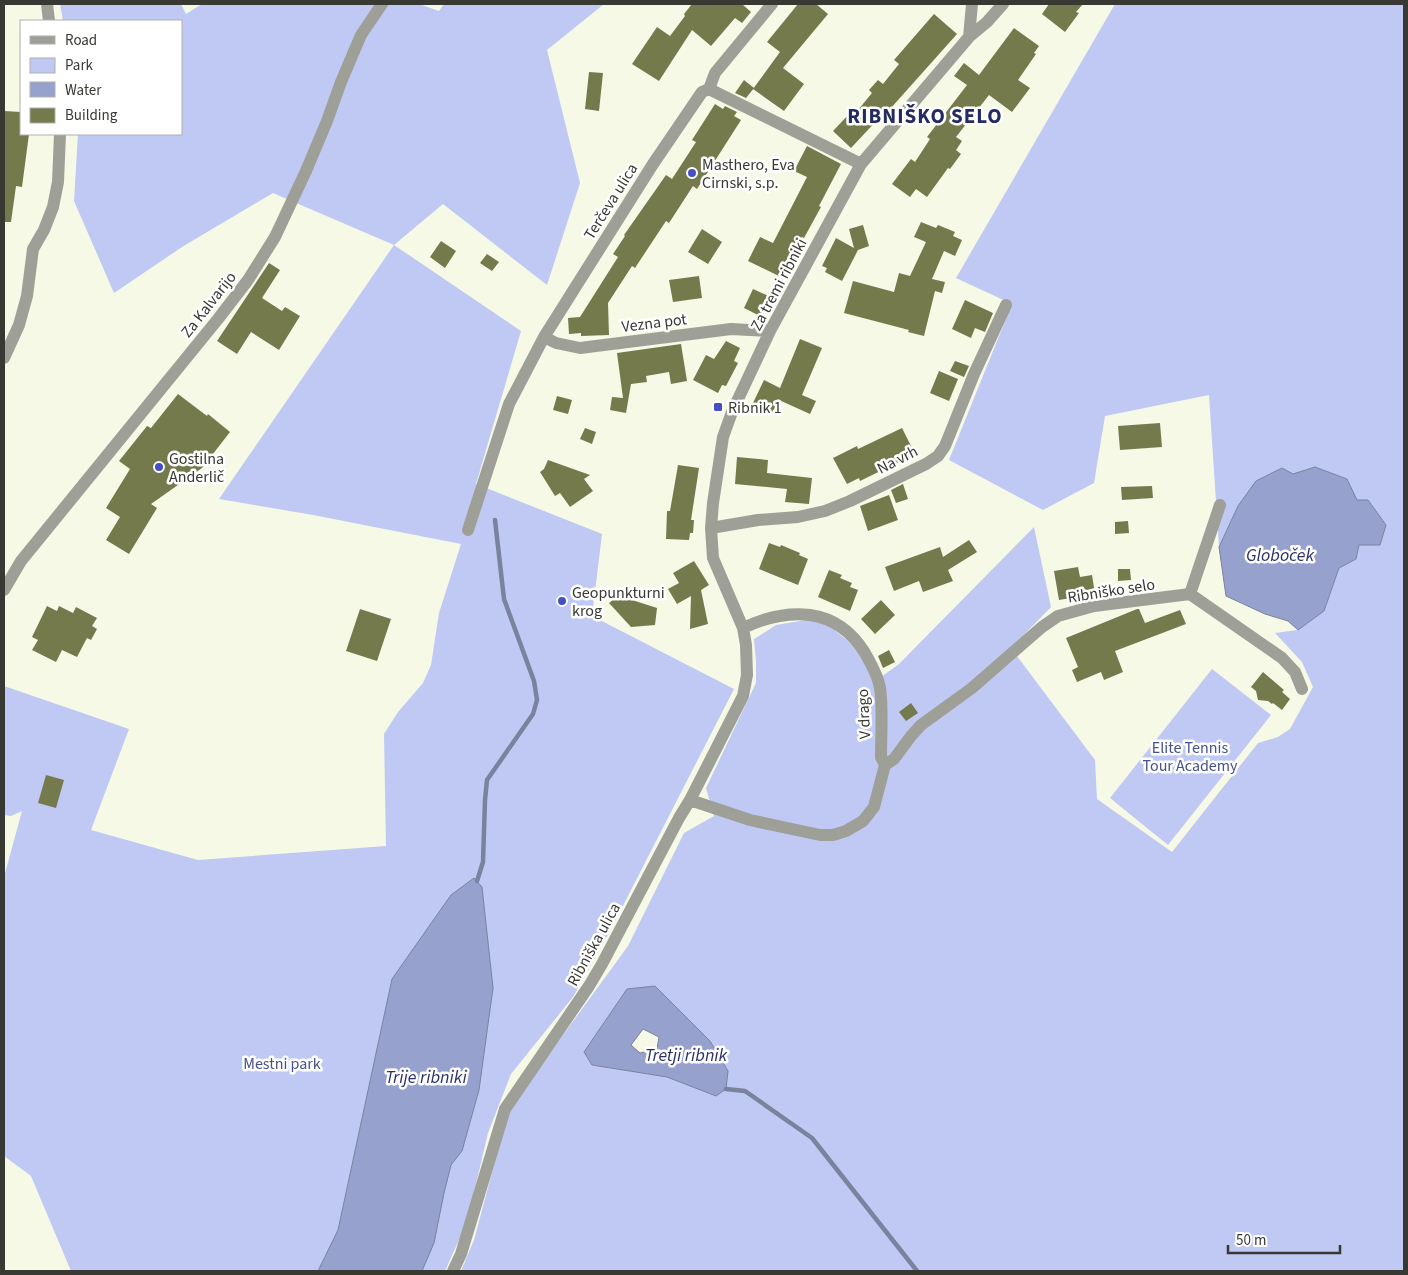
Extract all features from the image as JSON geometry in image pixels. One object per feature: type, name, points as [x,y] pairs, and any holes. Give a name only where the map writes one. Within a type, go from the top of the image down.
[{"type":"street","points":[[47,4],[49,20]]},
{"type":"street","name":"Za Kalvarijo","points":[[4,590],[21,561],[248,280],[275,237],[306,171],[361,35],[382,4]]},
{"type":"street","name":"Terčeva ulica","points":[[468,530],[509,404],[544,336],[653,164],[702,92],[710,88],[715,73],[772,4]]},
{"type":"street","points":[[969,37],[972,4]]},
{"type":"street","name":"Za tremi ribniki","points":[[743,628],[713,558],[711,528],[723,437],[732,412],[770,331],[861,164],[969,37],[987,22],[1002,4]]},
{"type":"street","points":[[710,88],[861,164]]},
{"type":"street","points":[[4,358],[19,325],[27,296],[33,249],[44,230],[53,207],[58,182],[60,135]]},
{"type":"street","name":"Na vrh","points":[[711,528],[758,520],[798,517],[826,511],[850,501],[938,456],[945,446],[974,374],[1006,305]]},
{"type":"street","name":"Vezna pot","points":[[544,336],[556,343],[580,348],[731,329],[770,331]]},
{"type":"street","points":[[1220,505],[1190,594],[1282,658],[1295,672],[1302,689]]},
{"type":"street","name":"Ribniško selo","points":[[885,764],[894,759],[921,725],[972,688],[1042,627],[1058,616],[1094,606],[1190,594]]},
{"type":"street","name":"V drago","points":[[743,628],[758,621],[792,614],[812,614],[837,623],[851,635],[872,664],[880,689],[881,757],[885,764]]},
{"type":"street","name":"Ribniška ulica","points":[[453,1271],[461,1254],[505,1109],[602,964],[690,800],[742,696],[747,675],[746,645],[743,628]]},
{"type":"street","points":[[690,800],[750,820],[820,835],[833,835],[846,831],[863,821],[874,807],[885,764]]},
{"type":"green space","points":[[60,4],[181,4],[186,14],[202,4],[419,4],[439,11],[444,4],[604,4],[547,50],[580,183],[547,285],[443,204],[394,245],[273,193],[182,247],[114,293],[74,201],[78,135],[182,135],[182,20],[63,20]]},
{"type":"green space","points":[[1115,4],[1404,4],[1404,1271],[461,1271],[474,1240],[509,1109],[628,946],[684,833],[714,816],[706,788],[756,683],[754,639],[776,625],[806,620],[826,623],[848,641],[861,656],[874,682],[899,664],[1034,527],[1051,607],[1011,648],[1095,760],[1097,799],[1172,852],[1258,743],[1278,737],[1290,729],[1313,687],[1302,662],[1275,633],[1298,630],[1324,611],[1339,568],[1356,559],[1357,500],[1347,479],[1315,467],[1293,474],[1238,506],[1219,547],[1209,395],[1105,416],[1094,483],[1043,510],[949,460],[1012,304],[956,278]],"holes":[[[627,989],[716,1096],[667,1077],[592,1065],[585,1052]]]},
{"type":"green space","name":"Mestni park","points":[[394,245],[521,331],[476,484],[602,534],[592,616],[734,689],[609,933],[573,997],[511,1074],[488,1133],[467,1222],[445,1271],[71,1271],[31,1176],[4,1156],[4,877],[22,811],[11,816],[4,815],[4,686],[129,729],[91,830],[198,860],[386,846],[384,734],[398,712],[423,683],[431,665],[439,613],[461,544],[219,499]]},
{"type":"green space","name":"Elite Tennis Tour Academy","points":[[1212,669],[1271,715],[1168,845],[1110,798]]},
{"type":"water","name":"Globoček","points":[[1315,467],[1347,479],[1357,500],[1368,500],[1386,525],[1380,545],[1359,545],[1356,559],[1339,568],[1324,611],[1298,630],[1288,621],[1265,614],[1226,596],[1219,547],[1238,506],[1256,481],[1282,468],[1293,474]]},
{"type":"water","name":"Trije ribniki","points":[[474,878],[482,887],[493,988],[479,1090],[462,1151],[451,1165],[434,1243],[422,1271],[318,1271],[338,1230],[392,979],[451,895]]},
{"type":"water","name":"Tretji ribnik","points":[[655,986],[710,1041],[728,1071],[726,1089],[716,1096],[667,1077],[592,1065],[584,1052],[627,989]],"holes":[[[643,1029],[659,1037],[657,1049],[640,1053],[631,1045]]]},
{"type":"building","points":[[692,4],[742,4],[751,12],[742,23],[735,18],[711,46],[692,30],[659,81],[632,64],[657,27],[670,36]]},
{"type":"building","points":[[798,4],[816,4],[828,14],[783,68],[804,84],[784,111],[753,89],[780,52],[767,42]]},
{"type":"building","points":[[1049,4],[1083,4],[1076,12],[1079,13],[1065,32],[1042,14]]},
{"type":"building","points":[[934,14],[957,34],[882,118],[880,117],[851,148],[833,131],[850,113],[853,116],[872,93],[869,90],[878,80],[883,84],[899,64],[894,60]]},
{"type":"building","points":[[1014,28],[1039,46],[1034,53],[1036,54],[1018,80],[1030,88],[1012,112],[989,95],[956,137],[962,141],[956,150],[961,154],[950,169],[948,168],[927,197],[916,189],[910,197],[892,184],[911,159],[915,162],[930,139],[927,137],[967,85],[954,76],[964,63],[979,75]]},
{"type":"building","points":[[589,72],[603,73],[599,111],[585,109]]},
{"type":"building","points":[[744,80],[754,88],[746,98],[735,93]]},
{"type":"building","points":[[715,104],[723,109],[725,106],[737,112],[734,116],[741,120],[697,189],[693,186],[669,223],[666,221],[635,268],[632,266],[608,303],[609,335],[581,336],[581,333],[569,334],[568,318],[580,317],[618,257],[613,254],[624,235],[666,175],[672,179],[696,142],[692,140]]},
{"type":"building","points":[[4,111],[20,112],[20,135],[29,135],[22,187],[16,186],[11,222],[4,222]]},
{"type":"building","points":[[807,146],[841,164],[819,206],[821,207],[804,238],[802,237],[783,278],[748,261],[760,237],[773,243],[807,177],[794,171]]},
{"type":"building","points":[[921,222],[936,228],[938,225],[955,232],[953,236],[962,240],[955,256],[944,251],[932,279],[945,282],[942,293],[935,291],[924,336],[908,332],[909,330],[844,313],[853,281],[894,292],[899,273],[910,276],[926,242],[914,237]]},
{"type":"building","points":[[863,225],[869,246],[858,250],[842,281],[825,272],[827,268],[822,266],[836,238],[854,248],[849,229]]},
{"type":"building","points":[[702,229],[722,242],[708,264],[688,252]]},
{"type":"building","points":[[441,241],[456,251],[445,268],[430,257]]},
{"type":"building","points":[[487,254],[499,262],[492,271],[480,263]]},
{"type":"building","points":[[269,263],[280,270],[262,298],[282,311],[285,307],[300,316],[279,350],[251,332],[237,354],[217,341]]},
{"type":"building","points":[[699,276],[702,298],[673,302],[669,280]]},
{"type":"building","points":[[753,289],[771,297],[762,317],[744,308]]},
{"type":"building","points":[[965,300],[993,313],[985,332],[975,328],[971,338],[952,329]]},
{"type":"building","points":[[800,339],[822,348],[802,395],[816,401],[810,414],[779,400],[772,413],[753,403],[764,380],[780,388]]},
{"type":"building","points":[[726,341],[740,348],[734,361],[738,363],[726,386],[722,385],[718,393],[693,380],[706,355],[714,359]]},
{"type":"building","points":[[681,344],[687,381],[671,384],[669,372],[646,376],[647,382],[631,384],[626,413],[610,410],[612,397],[623,398],[617,353]]},
{"type":"building","points":[[955,361],[969,366],[964,377],[950,371]]},
{"type":"building","points":[[939,371],[958,379],[949,401],[930,393]]},
{"type":"building","points":[[178,394],[207,416],[208,414],[230,432],[202,468],[151,504],[157,508],[129,554],[106,540],[120,517],[106,508],[130,469],[119,461],[147,426],[151,428]]},
{"type":"building","points":[[557,396],[572,400],[568,414],[553,410]]},
{"type":"building","points":[[1160,423],[1162,447],[1120,450],[1118,426]]},
{"type":"building","points":[[585,428],[596,432],[592,444],[580,439]]},
{"type":"building","points":[[902,428],[915,454],[860,481],[859,478],[847,484],[833,458],[857,446],[858,449]]},
{"type":"building","points":[[737,457],[768,460],[767,473],[812,478],[809,504],[785,502],[787,489],[735,484]]},
{"type":"building","points":[[548,460],[590,475],[584,479],[593,491],[570,507],[560,493],[555,496],[540,472],[544,469]]},
{"type":"building","points":[[678,465],[699,468],[691,520],[694,520],[693,533],[690,533],[689,540],[666,539],[667,511],[670,511]]},
{"type":"building","points":[[903,484],[908,499],[896,503],[891,490]]},
{"type":"building","points":[[1152,486],[1153,498],[1122,500],[1121,487]]},
{"type":"building","points":[[889,495],[898,520],[868,531],[860,506]]},
{"type":"building","points":[[1128,521],[1129,533],[1115,534],[1115,522]]},
{"type":"building","points":[[969,540],[977,552],[948,570],[953,581],[923,592],[919,581],[894,591],[885,567],[940,547],[943,557]]},
{"type":"building","points":[[769,543],[780,547],[781,545],[800,553],[799,555],[808,559],[798,585],[759,569]]},
{"type":"building","points":[[694,561],[709,585],[701,590],[708,624],[690,629],[691,596],[677,604],[668,589],[679,583],[673,573]]},
{"type":"building","points":[[1078,567],[1080,577],[1092,575],[1095,594],[1059,600],[1054,571]]},
{"type":"building","points":[[1118,569],[1130,569],[1131,580],[1118,581]]},
{"type":"building","points":[[829,570],[842,575],[840,578],[852,583],[850,587],[858,590],[850,611],[818,597]]},
{"type":"building","points":[[623,592],[632,600],[657,608],[655,625],[631,627],[609,603]]},
{"type":"building","points":[[881,600],[895,615],[875,634],[861,619]]},
{"type":"building","points":[[47,606],[57,611],[59,606],[73,613],[76,607],[97,618],[92,626],[97,629],[91,640],[87,638],[77,657],[62,650],[56,662],[32,650],[38,640],[32,637]]},
{"type":"building","points":[[360,609],[391,619],[377,661],[346,651]]},
{"type":"building","points":[[1139,609],[1145,623],[1180,610],[1186,624],[1115,651],[1123,672],[1104,680],[1101,672],[1077,682],[1072,670],[1078,667],[1066,638]]},
{"type":"building","points":[[889,650],[895,662],[883,668],[878,656]]},
{"type":"building","points":[[1263,672],[1284,690],[1282,692],[1290,699],[1282,710],[1273,703],[1258,700],[1256,691],[1251,687]]},
{"type":"building","points":[[911,703],[918,713],[906,721],[899,712]]},
{"type":"building","points":[[46,775],[64,780],[56,808],[38,803]]},
{"type":"waterway","points":[[477,881],[483,862],[487,780],[533,714],[537,700],[534,681],[504,599],[495,520]]},
{"type":"waterway","points":[[726,1089],[745,1091],[812,1138],[917,1271]]},
{"type":"place","name":"Masthero, Eva Cirnski, s.p.","points":[[692,173]]},
{"type":"place","name":"Ribnik 1","points":[[718,407]]},
{"type":"place","name":"Gostilna Anderlič","points":[[159,467]]},
{"type":"place","name":"Geopunkturni krog","points":[[562,601]]},
{"type":"district","name":"RIBNIŠKO SELO","points":[[925,116]]}]
